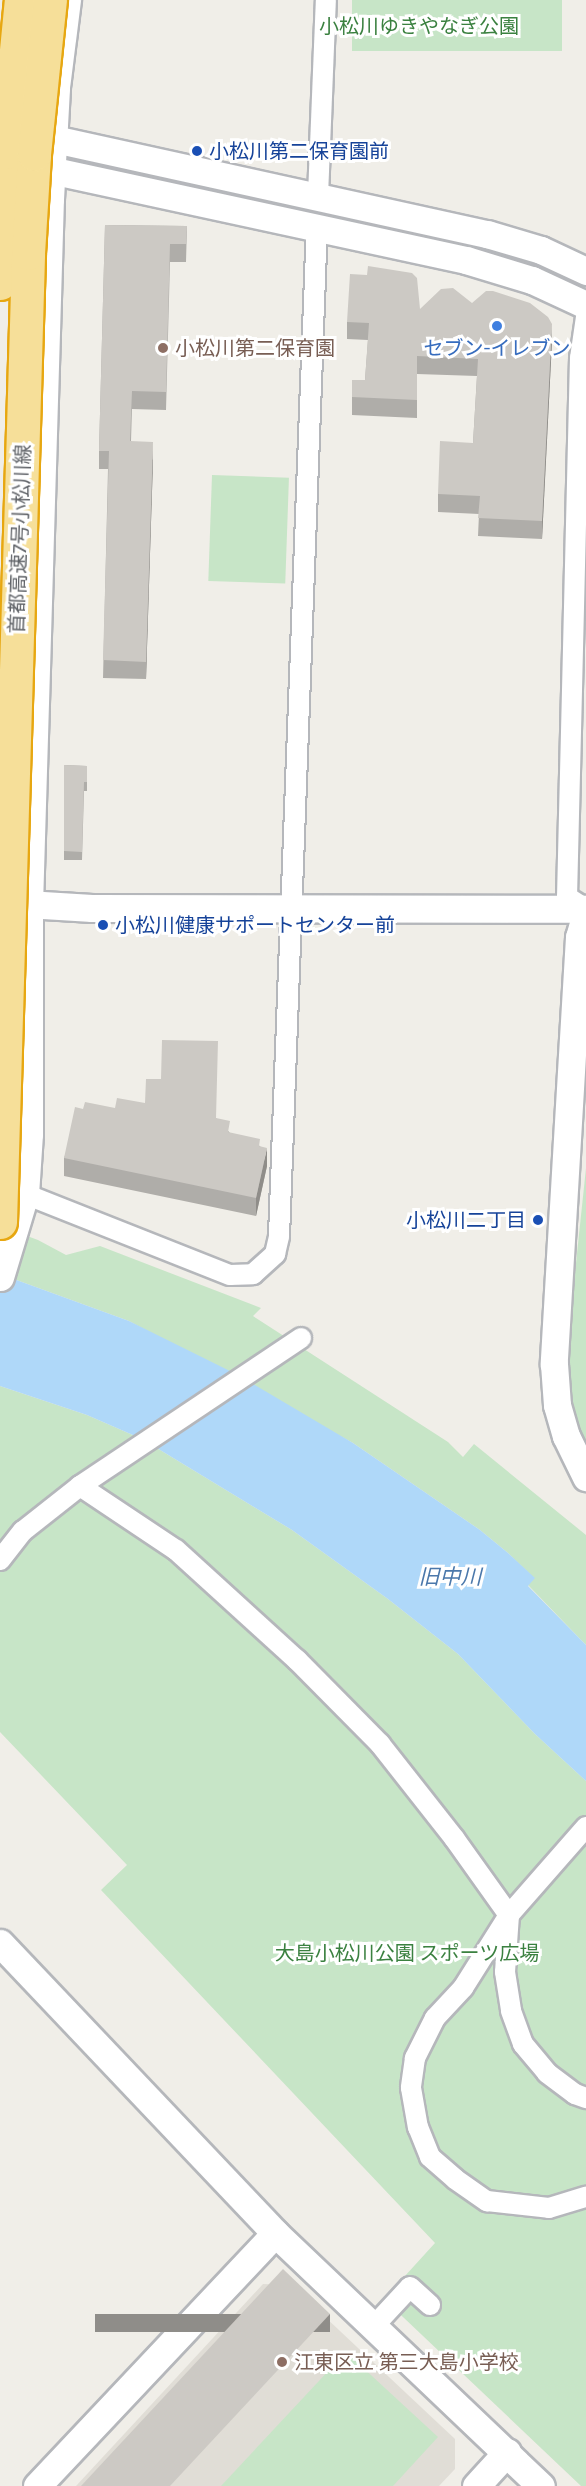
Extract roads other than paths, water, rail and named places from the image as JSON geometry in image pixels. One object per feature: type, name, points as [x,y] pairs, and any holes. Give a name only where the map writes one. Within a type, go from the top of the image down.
[{"type":"highway","points":[[0,283],[6,152],[21,0]]},
{"type":"highway","name":"首都高速7号小松川線","points":[[0,1222],[28,253],[34,154],[50,0]]},
{"type":"street","points":[[0,1276],[25,1194],[29,1134],[29,904],[52,170],[56,87],[67,0]]},
{"type":"street","points":[[318,196],[326,0]]},
{"type":"street","points":[[0,128],[487,234],[541,250],[586,271]]},
{"type":"street","points":[[0,160],[317,226],[502,270],[563,293],[586,305]]},
{"type":"street","points":[[25,1194],[230,1275],[254,1274],[275,1254],[279,1236],[293,909],[317,226]]},
{"type":"street","points":[[586,317],[580,358],[567,897],[586,910]]},
{"type":"street","points":[[0,902],[92,909],[586,910]]},
{"type":"street","points":[[586,910],[579,937],[554,1364],[560,1416],[566,1436],[586,1477]]},
{"type":"street","points":[[0,1560],[23,1532],[80,1486],[301,1338]]},
{"type":"street","points":[[80,1486],[176,1550],[297,1660],[380,1744],[454,1838],[509,1915],[505,1972],[511,2011],[523,2044],[547,2073],[575,2094],[586,2098]]},
{"type":"street","points":[[586,1827],[509,1915],[463,1988],[435,2018],[415,2058],[411,2088],[418,2127],[430,2157],[455,2179],[487,2201],[549,2208],[586,2197]]},
{"type":"street","points":[[3,1954],[275,2233],[541,2486]]},
{"type":"street","points":[[37,2486],[275,2233]]},
{"type":"street","points":[[373,2327],[410,2287],[430,2305]]},
{"type":"street","points":[[476,2486],[507,2452]]},
{"type":"water","name":"旧中川","points":[[0,1274],[129,1321],[238,1375],[353,1443],[480,1530],[508,1553],[535,1578],[528,1586],[586,1645],[586,1781],[535,1734],[458,1654],[388,1599],[292,1530],[142,1439],[87,1415],[0,1386]]},
{"type":"place","name":"小松川第二保育園前","points":[[197,151]]},
{"type":"place","name":"セブン-イレブン","points":[[497,326]]},
{"type":"place","name":"小松川第二保育園","points":[[163,348]]},
{"type":"place","name":"小松川健康サポートセンター前","points":[[103,925]]},
{"type":"place","name":"小松川二丁目","points":[[538,1220]]},
{"type":"place","name":"江東区立 第三大島小学校","points":[[282,2362]]},
{"type":"park label","name":"小松川ゆきやなぎ公園","points":[[419,26]]},
{"type":"park label","name":"大島小松川公園 スポーツ広場","points":[[407,1953]]}]
